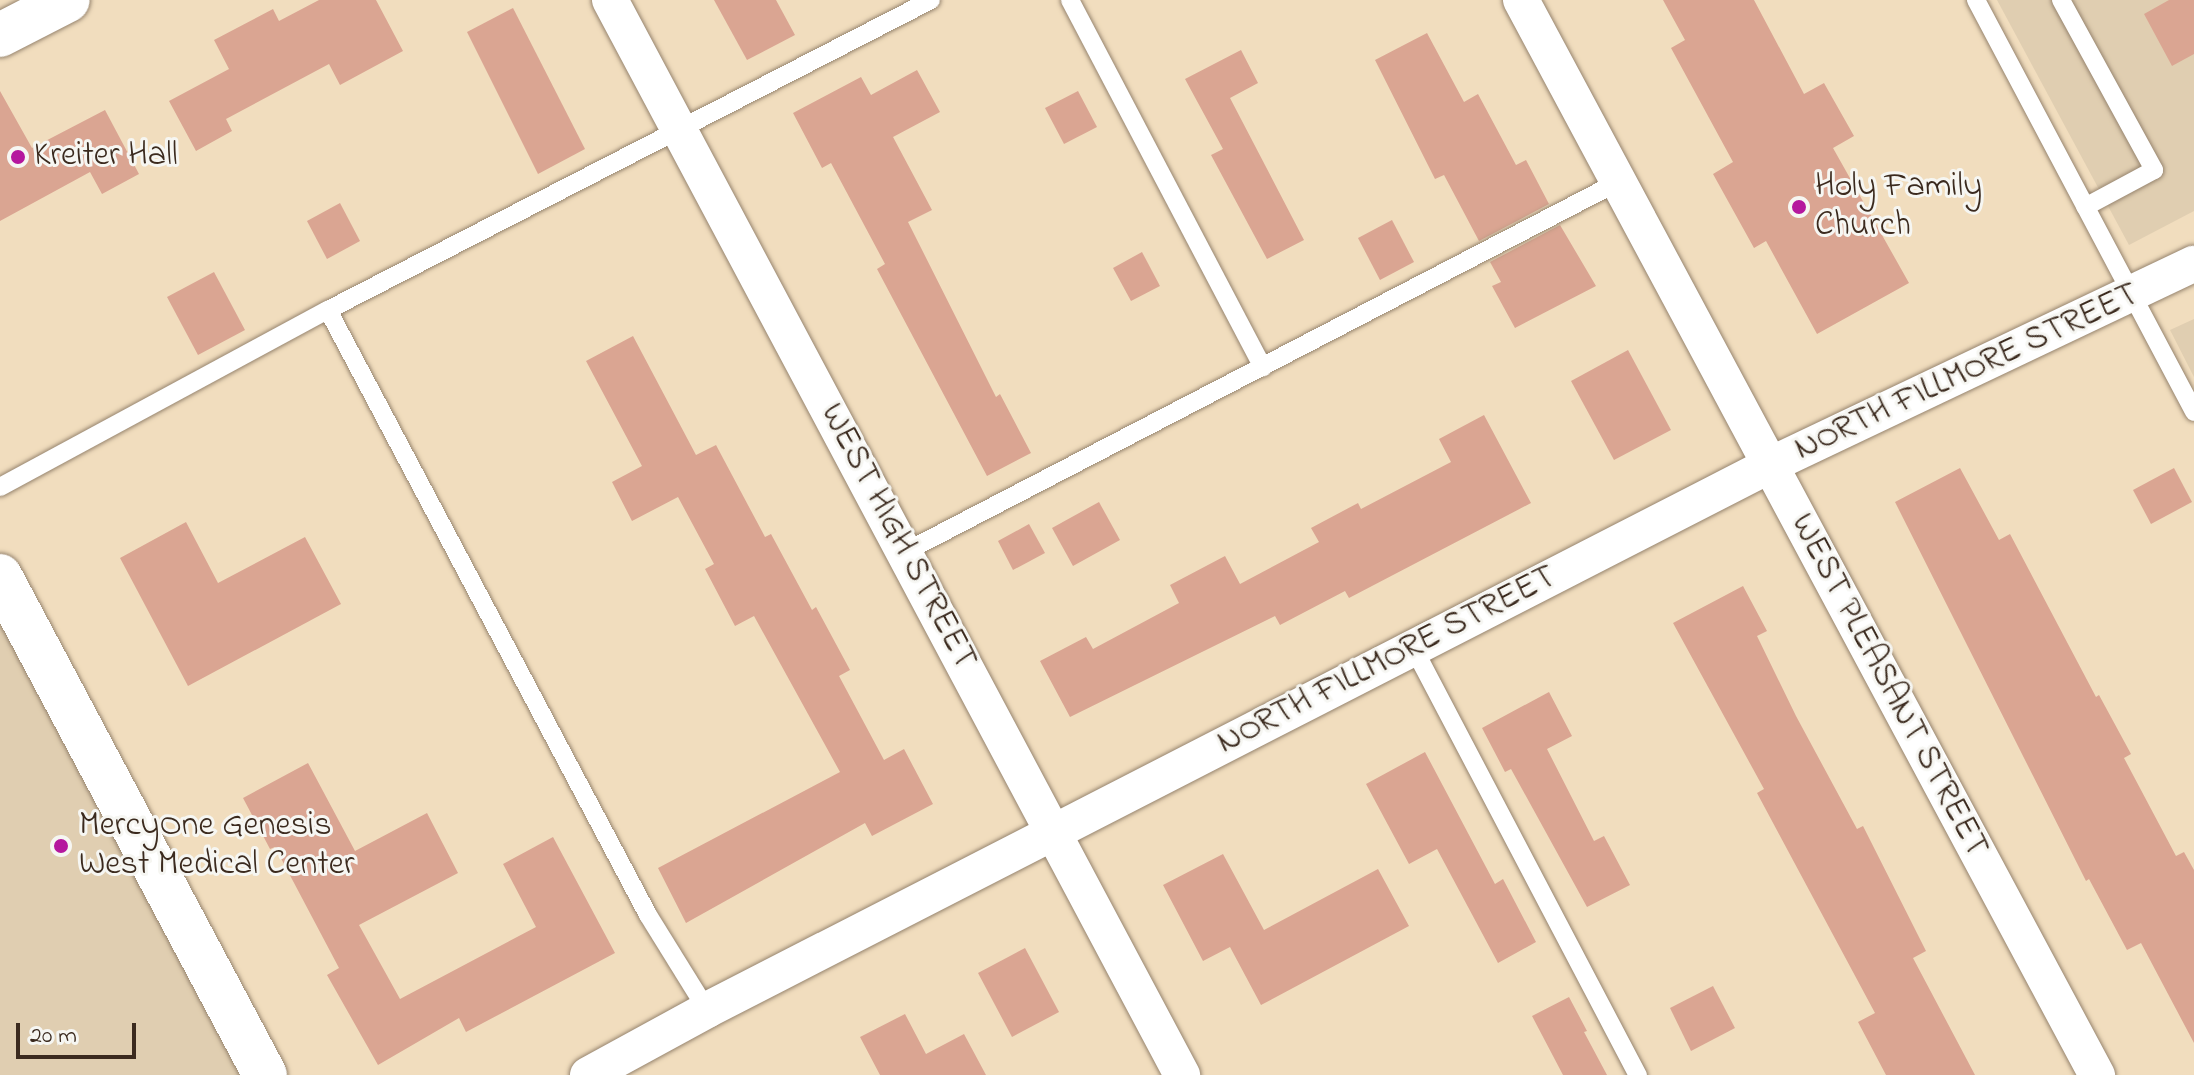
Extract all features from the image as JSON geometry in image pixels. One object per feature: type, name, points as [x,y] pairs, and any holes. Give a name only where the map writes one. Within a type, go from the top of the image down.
[{"type":"street","points":[[0,35],[68,0]]},
{"type":"street","name":"WEST HIGH STREET","points":[[610,0],[1182,1075]]},
{"type":"street","name":"WEST PLEASANT STREET","points":[[1521,0],[2097,1075]]},
{"type":"street","name":"NORTH FILLMORE STREET","points":[[588,1075],[707,1010],[1770,465],[2194,264]]},
{"type":"street","points":[[0,576],[265,1075]]},
{"type":"lane","points":[[0,487],[328,310],[931,0]]},
{"type":"lane","points":[[1070,0],[1263,367]]},
{"type":"lane","points":[[2061,0],[2154,170],[2085,207]]},
{"type":"lane","points":[[1978,1],[2194,412]]},
{"type":"lane","points":[[905,552],[1618,182]]},
{"type":"lane","points":[[328,310],[648,915],[707,1010]]},
{"type":"lane","points":[[1413,647],[1638,1075]]},
{"type":"shaded area","points":[[1997,0],[2194,0],[2194,211],[2129,245]]},
{"type":"shaded area","points":[[2194,319],[2194,377],[2170,330]]},
{"type":"shaded area","name":"MercyOne Genesis West Medical Center","points":[[0,616],[243,1075],[0,1075]]},
{"type":"building","points":[[319,0],[376,0],[403,51],[340,85],[329,64],[226,119],[232,131],[196,151],[169,101],[229,69],[214,40],[273,9],[279,21]]},
{"type":"building","points":[[714,0],[776,0],[795,35],[747,60]]},
{"type":"building","name":"Holy Family Church","points":[[1663,0],[1754,0],[1804,94],[1824,83],[1854,136],[1833,148],[1909,283],[1817,334],[1766,241],[1754,248],[1713,174],[1733,162],[1671,48],[1685,40]]},
{"type":"building","points":[[2169,0],[2194,0],[2194,54],[2172,66],[2144,14]]},
{"type":"building","points":[[513,8],[585,149],[538,174],[467,32]]},
{"type":"building","points":[[1427,33],[1464,102],[1478,94],[1516,165],[1526,160],[1549,204],[1479,241],[1444,175],[1435,179],[1375,60]]},
{"type":"building","points":[[1241,50],[1258,83],[1230,98],[1304,240],[1267,259],[1211,155],[1223,149],[1185,79]]},
{"type":"building","points":[[917,70],[940,112],[893,137],[932,210],[908,222],[996,397],[1000,394],[1031,453],[987,476],[877,269],[885,264],[831,163],[822,168],[793,113],[861,77],[871,95]]},
{"type":"building","points":[[0,91],[32,148],[105,110],[139,174],[102,194],[90,172],[0,221]]},
{"type":"building","points":[[1078,91],[1097,127],[1064,144],[1045,108]]},
{"type":"building","points":[[340,203],[360,241],[327,259],[307,221]]},
{"type":"building","points":[[1392,220],[1414,262],[1380,280],[1358,238]]},
{"type":"building","points":[[1560,225],[1596,286],[1515,328],[1492,286],[1501,282],[1490,262]]},
{"type":"building","points":[[1142,252],[1160,286],[1131,301],[1113,268]]},
{"type":"building","points":[[214,272],[245,330],[198,355],[167,297]]},
{"type":"building","points":[[633,336],[696,455],[716,445],[765,537],[771,534],[812,610],[816,607],[850,670],[839,676],[884,760],[904,749],[933,804],[872,836],[865,823],[686,923],[658,868],[840,772],[754,616],[735,626],[705,569],[714,564],[678,497],[632,521],[612,482],[642,466],[586,361]]},
{"type":"building","points":[[1628,350],[1671,430],[1614,460],[1571,381]]},
{"type":"building","points":[[1484,415],[1531,503],[1349,598],[1345,591],[1280,625],[1275,616],[1070,717],[1040,661],[1086,637],[1093,649],[1179,603],[1170,585],[1225,556],[1240,584],[1319,542],[1311,528],[1358,503],[1361,509],[1451,462],[1439,439]]},
{"type":"building","points":[[1960,468],[1999,540],[2010,534],[2096,697],[2099,695],[2131,754],[2124,758],[2176,856],[2184,852],[2194,870],[2194,1043],[2141,943],[2127,950],[2089,879],[2086,881],[1895,502]]},
{"type":"building","points":[[2174,468],[2192,502],[2151,524],[2133,490]]},
{"type":"building","points":[[1099,502],[1120,540],[1073,566],[1052,528]]},
{"type":"building","points":[[186,522],[218,583],[305,537],[341,604],[188,686],[120,558]]},
{"type":"building","points":[[1029,524],[1045,553],[1013,570],[998,541]]},
{"type":"building","points":[[1743,586],[1767,631],[1757,636],[1796,716],[1857,829],[1863,826],[1926,951],[1913,958],[1975,1075],[1886,1075],[1858,1022],[1875,1013],[1757,793],[1764,789],[1673,623]]},
{"type":"building","points":[[1549,692],[1572,736],[1547,749],[1594,841],[1604,836],[1630,885],[1587,907],[1511,769],[1505,772],[1482,728]]},
{"type":"building","points":[[1425,752],[1495,884],[1503,879],[1536,942],[1498,963],[1437,849],[1409,864],[1366,784]]},
{"type":"building","points":[[308,763],[355,851],[427,813],[458,873],[359,925],[400,999],[536,927],[503,864],[553,837],[615,953],[466,1032],[459,1018],[378,1065],[327,975],[339,968],[275,847],[270,849],[243,798]]},
{"type":"building","points":[[1223,854],[1264,930],[1378,869],[1409,926],[1261,1005],[1230,947],[1203,961],[1163,885]]},
{"type":"building","points":[[1025,948],[1059,1012],[1012,1037],[978,973]]},
{"type":"building","points":[[1713,986],[1735,1028],[1691,1051],[1670,1008]]},
{"type":"building","points":[[1569,997],[1607,1075],[1563,1075],[1532,1016]]},
{"type":"building","points":[[905,1014],[926,1054],[964,1034],[986,1075],[880,1075],[860,1037]]},
{"type":"place","name":"Kreiter Hall","points":[[18,157]]},
{"type":"place","name":"Holy Family Church","points":[[1799,207]]},
{"type":"place","name":"MercyOne Genesis West Medical Center","points":[[61,846]]}]
